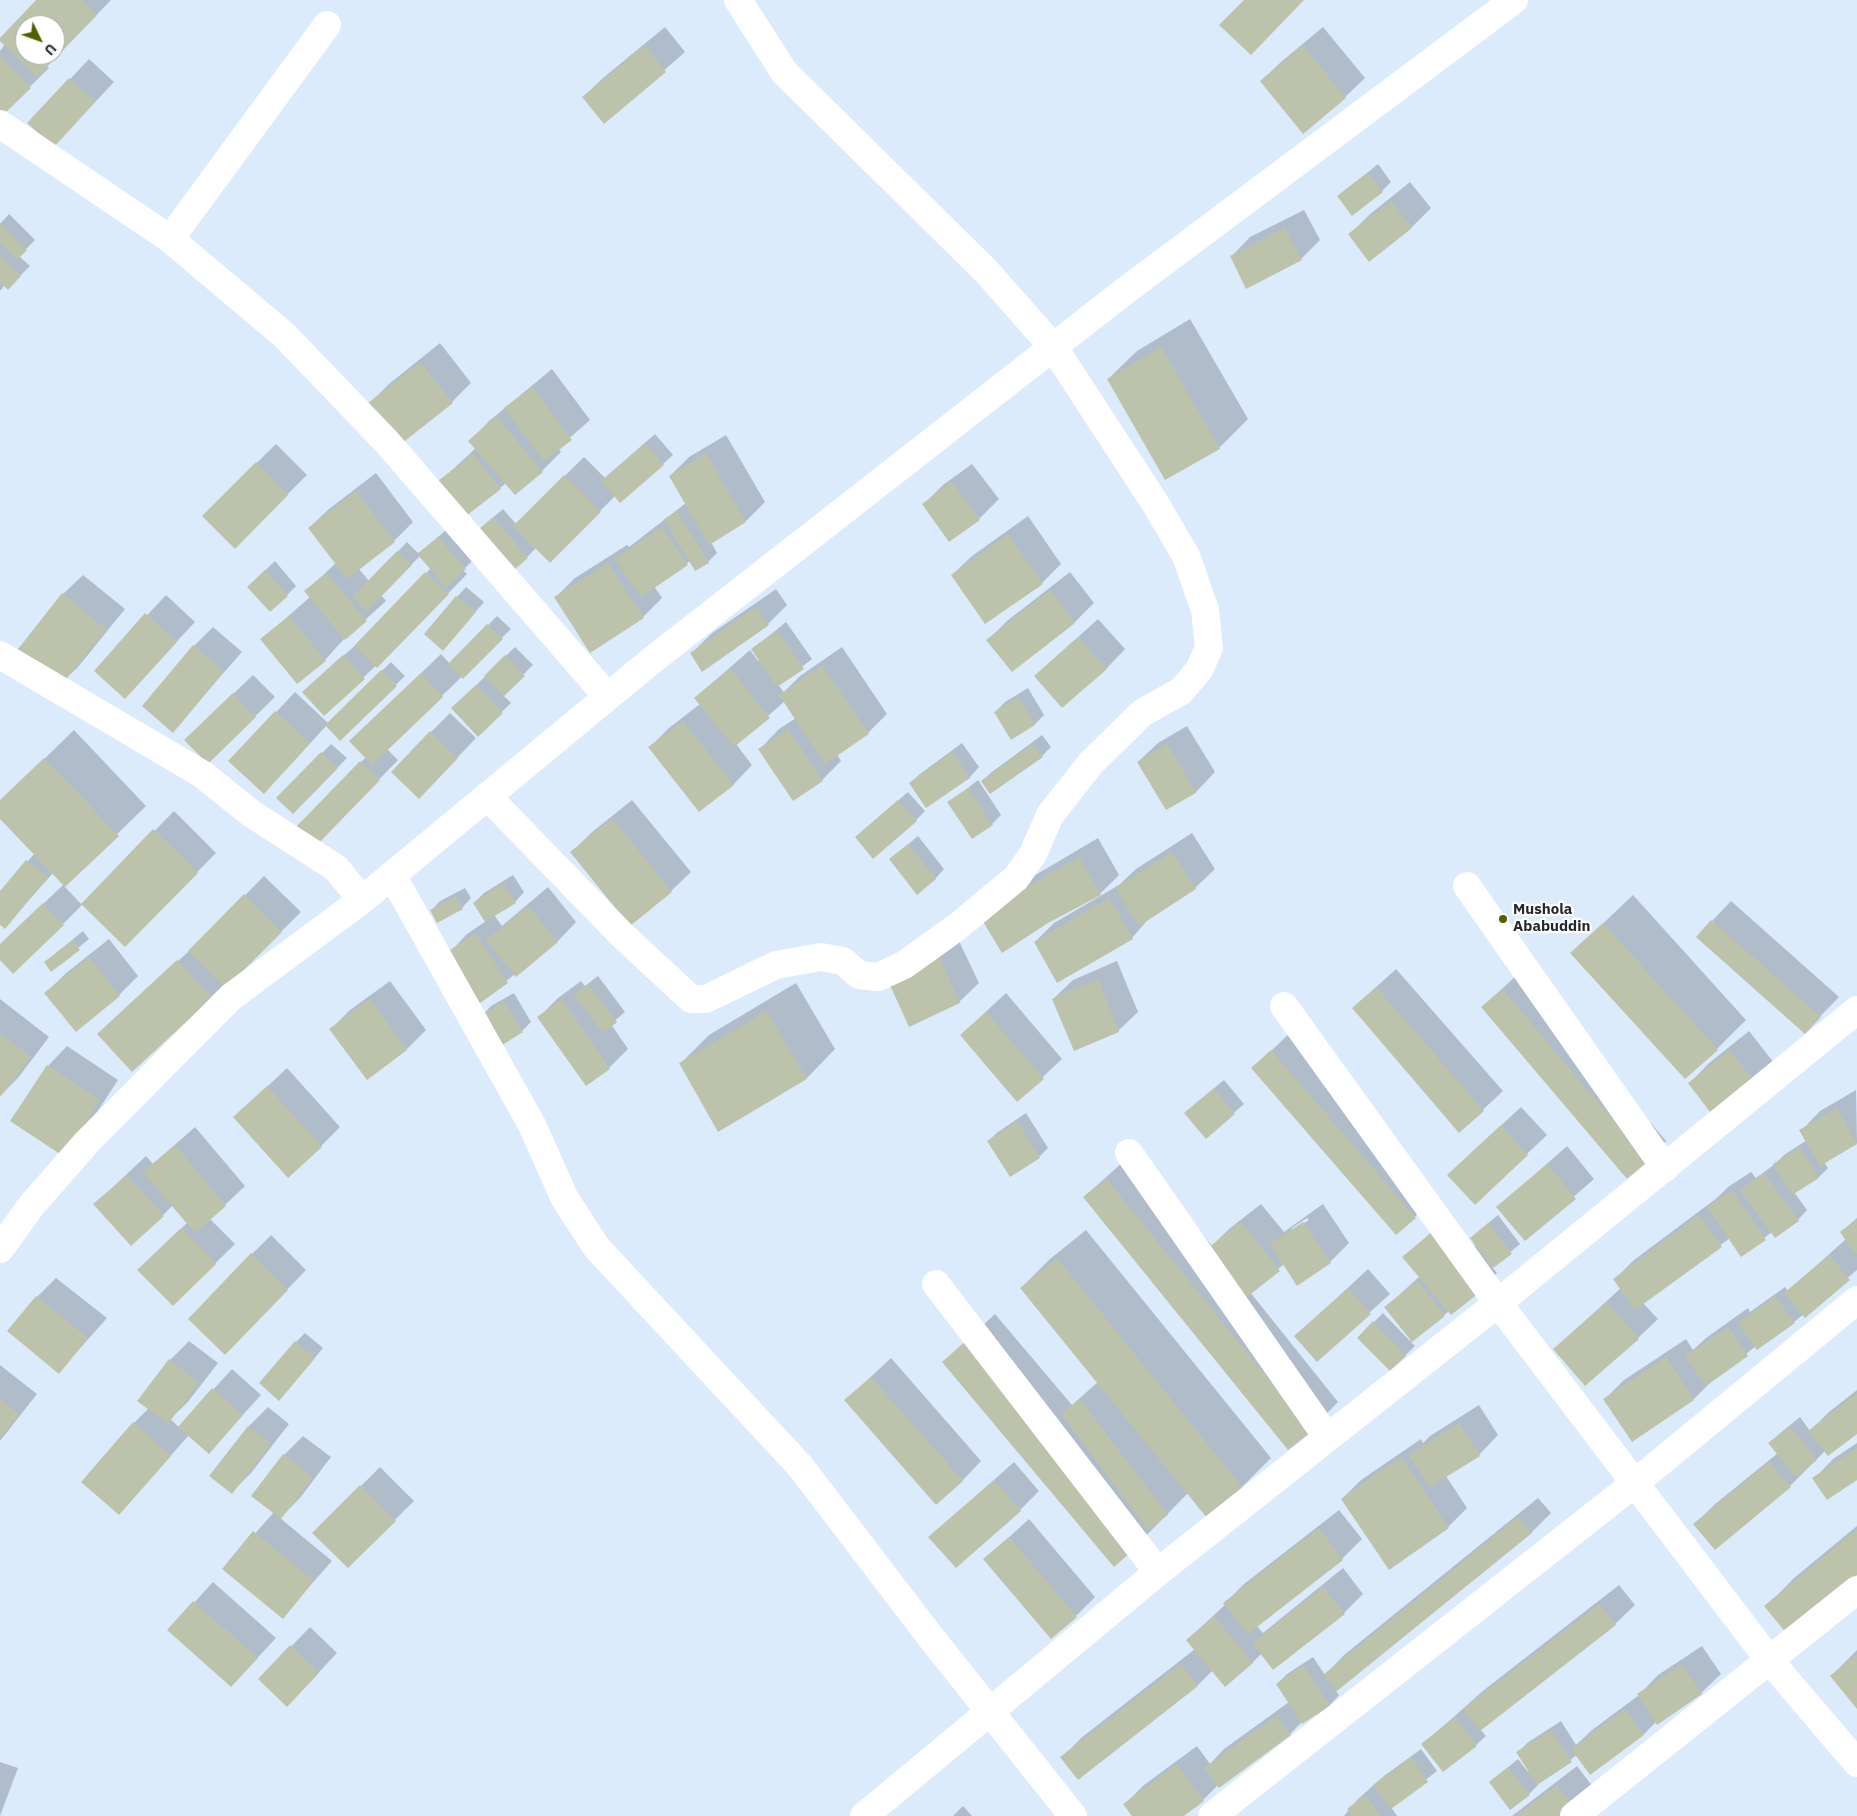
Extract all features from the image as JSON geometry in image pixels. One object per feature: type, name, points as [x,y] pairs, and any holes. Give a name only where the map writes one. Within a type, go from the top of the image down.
[{"type":"street","points":[[487,796],[622,935],[691,999],[706,999],[776,965],[821,957],[843,961],[859,975],[878,976],[904,964],[957,927],[1016,878],[1033,854],[1050,815],[1091,763],[1142,713],[1181,692],[1199,670],[1209,648],[1205,610],[1186,556],[1155,503],[1054,348],[986,271],[784,72],[738,0]]},
{"type":"street","points":[[0,1249],[31,1206],[87,1142],[231,997],[362,900],[607,696],[1129,288],[1514,0]]},
{"type":"street","points":[[170,239],[327,25]]},
{"type":"street","points":[[0,124],[170,239],[291,342],[386,441],[607,696]]},
{"type":"street","points":[[0,655],[202,774],[252,814],[336,868],[362,900]]},
{"type":"street","points":[[392,875],[532,1125],[565,1199],[597,1248],[800,1466],[1073,1816]]},
{"type":"street","points":[[1468,886],[1665,1168]]},
{"type":"street","points":[[1284,1006],[1498,1303],[1770,1661],[1857,1763]]},
{"type":"street","points":[[864,1816],[1158,1572],[1498,1303],[1857,1010]]},
{"type":"street","points":[[1129,1153],[1327,1437]]},
{"type":"street","points":[[936,1284],[1158,1572]]},
{"type":"street","points":[[1212,1816],[1635,1483],[1857,1300]]},
{"type":"street","points":[[1574,1816],[1857,1590]]},
{"type":"building","points":[[36,0],[82,0],[97,15],[65,48],[65,15],[22,15]]},
{"type":"building","points":[[1244,0],[1304,0],[1251,55],[1219,25]]},
{"type":"building","points":[[15,22],[15,56],[0,41],[0,38]]},
{"type":"building","points":[[645,45],[666,72],[604,124],[582,97]]},
{"type":"building","points":[[1303,45],[1346,98],[1303,134],[1260,81]]},
{"type":"building","points":[[0,56],[31,88],[1,117],[0,116]]},
{"type":"building","points":[[25,65],[49,65],[37,77]]},
{"type":"building","points":[[69,78],[95,102],[54,147],[27,123]]},
{"type":"building","points":[[1368,172],[1383,192],[1352,216],[1337,196]]},
{"type":"building","points":[[1391,201],[1412,228],[1369,262],[1348,234]]},
{"type":"building","points":[[0,223],[27,250],[17,260],[0,243]]},
{"type":"building","points":[[1285,228],[1302,260],[1246,289],[1230,256]]},
{"type":"building","points":[[0,256],[21,276],[8,290],[0,282]]},
{"type":"building","points":[[1161,347],[1220,449],[1165,480],[1107,379]]},
{"type":"building","points":[[420,362],[453,403],[401,444],[368,403]]},
{"type":"building","points":[[532,387],[572,440],[544,461],[504,408]]},
{"type":"building","points":[[496,416],[543,472],[515,495],[468,441]]},
{"type":"building","points":[[645,443],[664,465],[620,503],[601,481]]},
{"type":"building","points":[[706,453],[746,522],[709,545],[669,476]]},
{"type":"building","points":[[473,454],[501,489],[466,516],[438,481]]},
{"type":"building","points":[[256,462],[288,495],[235,549],[202,516]]},
{"type":"building","points":[[564,475],[601,512],[550,563],[513,526]]},
{"type":"building","points":[[952,482],[980,520],[949,542],[922,504]]},
{"type":"building","points":[[356,491],[395,542],[347,579],[308,528]]},
{"type":"building","points":[[677,511],[709,563],[695,571],[664,519]]},
{"type":"building","points":[[493,517],[528,558],[514,570],[479,529]]},
{"type":"building","points":[[662,527],[688,565],[641,597],[615,559]]},
{"type":"building","points":[[1008,534],[1043,584],[985,624],[951,575]]},
{"type":"building","points":[[438,537],[466,569],[446,587],[417,554]]},
{"type":"building","points":[[397,551],[412,565],[367,611],[352,597]]},
{"type":"building","points":[[608,563],[644,618],[590,653],[554,597]]},
{"type":"building","points":[[265,570],[288,596],[270,612],[247,587]]},
{"type":"building","points":[[425,572],[449,594],[377,668],[354,646]]},
{"type":"building","points":[[326,573],[367,621],[345,640],[304,591]]},
{"type":"building","points":[[1050,590],[1075,623],[1012,672],[986,640]]},
{"type":"building","points":[[62,593],[106,629],[59,688],[15,653]]},
{"type":"building","points":[[456,596],[476,612],[443,651],[424,634]]},
{"type":"building","points":[[756,607],[769,625],[702,672],[690,653]]},
{"type":"building","points":[[145,613],[177,642],[125,699],[94,671]]},
{"type":"building","points":[[289,616],[326,661],[297,684],[260,639]]},
{"type":"building","points":[[487,624],[503,639],[463,679],[448,664]]},
{"type":"building","points":[[777,630],[804,669],[777,687],[751,649]]},
{"type":"building","points":[[1078,637],[1107,669],[1062,708],[1034,676]]},
{"type":"building","points":[[193,645],[224,672],[173,733],[142,706]]},
{"type":"building","points":[[343,655],[365,679],[324,716],[302,692]]},
{"type":"building","points":[[505,655],[525,676],[504,696],[484,676]]},
{"type":"building","points":[[822,665],[869,734],[825,764],[779,695]]},
{"type":"building","points":[[730,668],[770,718],[734,747],[694,698]]},
{"type":"building","points":[[381,670],[397,686],[340,741],[325,725]]},
{"type":"building","points":[[421,673],[443,697],[372,765],[349,741]]},
{"type":"building","points":[[476,685],[503,713],[478,737],[451,708]]},
{"type":"building","points":[[233,693],[256,717],[208,764],[184,740]]},
{"type":"building","points":[[1019,697],[1035,725],[1011,740],[994,712]]},
{"type":"building","points":[[275,711],[310,743],[264,794],[228,761]]},
{"type":"building","points":[[683,721],[734,785],[699,812],[648,747]]},
{"type":"building","points":[[788,729],[823,781],[793,801],[758,749]]},
{"type":"building","points":[[430,731],[458,758],[419,799],[391,772]]},
{"type":"building","points":[[1033,744],[1043,757],[990,794],[981,781]]},
{"type":"building","points":[[1167,744],[1196,793],[1166,810],[1137,762]]},
{"type":"building","points":[[321,752],[338,768],[293,814],[276,798]]},
{"type":"building","points":[[952,752],[970,778],[926,808],[909,783]]},
{"type":"building","points":[[44,758],[119,836],[65,887],[0,819],[0,800]]},
{"type":"building","points":[[360,761],[380,780],[314,848],[294,829]]},
{"type":"building","points":[[968,788],[993,825],[972,839],[947,802]]},
{"type":"building","points":[[898,800],[917,821],[873,859],[855,837]]},
{"type":"building","points":[[612,818],[672,892],[630,926],[570,852]]},
{"type":"building","points":[[153,829],[198,873],[125,947],[81,904]]},
{"type":"building","points":[[908,844],[936,879],[917,895],[889,859]]},
{"type":"building","points":[[1172,852],[1196,889],[1139,926],[1115,888]]},
{"type":"building","points":[[1079,857],[1101,895],[1048,923],[1002,953],[979,915]]},
{"type":"building","points":[[26,860],[48,877],[5,929],[0,925],[0,891]]},
{"type":"building","points":[[503,883],[516,903],[485,922],[473,903]]},
{"type":"building","points":[[244,894],[282,932],[226,988],[188,951]]},
{"type":"building","points":[[456,896],[463,909],[437,923],[430,910]]},
{"type":"building","points":[[1109,898],[1133,939],[1057,983],[1034,942]]},
{"type":"building","points":[[43,903],[64,925],[13,974],[0,960],[0,944]]},
{"type":"building","points":[[528,906],[558,942],[516,977],[486,940]]},
{"type":"building","points":[[1711,920],[1821,1017],[1805,1034],[1696,937]]},
{"type":"building","points":[[1603,923],[1718,1050],[1685,1079],[1570,953]]},
{"type":"building","points":[[475,933],[508,983],[480,1003],[446,953]]},
{"type":"building","points":[[73,940],[80,950],[51,972],[44,962]]},
{"type":"building","points":[[89,957],[120,996],[76,1032],[44,993]]},
{"type":"building","points":[[939,957],[960,1003],[909,1027],[888,981]]},
{"type":"building","points":[[177,960],[212,998],[132,1072],[97,1034]]},
{"type":"building","points":[[1098,979],[1119,1032],[1074,1051],[1052,999]]},
{"type":"building","points":[[588,984],[617,1022],[603,1033],[574,995]]},
{"type":"building","points":[[1376,987],[1484,1111],[1459,1133],[1352,1008]]},
{"type":"building","points":[[1502,989],[1648,1161],[1627,1179],[1481,1007]]},
{"type":"building","points":[[370,999],[407,1050],[367,1080],[329,1029]]},
{"type":"building","points":[[562,999],[610,1069],[586,1086],[537,1017]]},
{"type":"building","points":[[504,1001],[523,1032],[499,1047],[480,1016]]},
{"type":"building","points":[[767,1011],[807,1079],[718,1132],[679,1063]]},
{"type":"building","points":[[986,1012],[1044,1079],[1017,1102],[960,1035]]},
{"type":"building","points":[[0,1033],[31,1057],[0,1097]]},
{"type":"building","points":[[1271,1050],[1416,1218],[1396,1235],[1251,1068]]},
{"type":"building","points":[[1729,1050],[1756,1083],[1714,1117],[1688,1083]]},
{"type":"building","points":[[47,1065],[100,1100],[63,1156],[10,1121]]},
{"type":"building","points":[[267,1086],[322,1147],[288,1178],[233,1117]]},
{"type":"building","points":[[1214,1088],[1235,1114],[1206,1139],[1184,1113]]},
{"type":"building","points":[[1837,1108],[1857,1144],[1820,1166],[1799,1130]]},
{"type":"building","points":[[1017,1121],[1040,1158],[1010,1177],[987,1141]]},
{"type":"building","points":[[1501,1125],[1528,1155],[1475,1205],[1447,1175]]},
{"type":"building","points":[[175,1145],[226,1206],[195,1233],[143,1172]]},
{"type":"building","points":[[1800,1147],[1819,1178],[1792,1195],[1773,1164]]},
{"type":"building","points":[[1547,1164],[1576,1199],[1525,1241],[1496,1207]]},
{"type":"building","points":[[1764,1173],[1799,1221],[1775,1238],[1740,1190]]},
{"type":"building","points":[[127,1175],[164,1216],[131,1246],[93,1204]]},
{"type":"building","points":[[1106,1178],[1311,1432],[1288,1450],[1083,1197]]},
{"type":"building","points":[[1732,1190],[1766,1240],[1741,1257],[1707,1207]]},
{"type":"building","points":[[1699,1215],[1722,1247],[1635,1310],[1613,1279]]},
{"type":"building","points":[[1857,1220],[1857,1253],[1855,1254],[1840,1232]]},
{"type":"building","points":[[1241,1222],[1280,1271],[1247,1297],[1208,1248]]},
{"type":"building","points":[[1303,1222],[1331,1263],[1297,1286],[1270,1244]]},
{"type":"building","points":[[1488,1223],[1512,1254],[1493,1268],[1470,1238]]},
{"type":"building","points":[[181,1228],[216,1264],[173,1306],[137,1270]]},
{"type":"building","points":[[1430,1234],[1479,1293],[1451,1315],[1402,1257]]},
{"type":"building","points":[[251,1253],[288,1290],[225,1355],[188,1319]]},
{"type":"building","points":[[1829,1255],[1850,1280],[1805,1318],[1784,1293]]},
{"type":"building","points":[[1057,1258],[1243,1488],[1207,1518],[1020,1288]]},
{"type":"building","points":[[1418,1281],[1445,1316],[1412,1342],[1384,1307]]},
{"type":"building","points":[[1348,1288],[1371,1314],[1317,1362],[1294,1336]]},
{"type":"building","points":[[36,1296],[88,1338],[59,1374],[7,1331]]},
{"type":"building","points":[[1775,1296],[1795,1323],[1757,1350],[1738,1323]]},
{"type":"building","points":[[1607,1302],[1639,1339],[1585,1386],[1553,1349]]},
{"type":"building","points":[[1373,1321],[1406,1356],[1390,1371],[1357,1338]]},
{"type":"building","points":[[1728,1327],[1748,1356],[1706,1386],[1685,1357]]},
{"type":"building","points":[[295,1341],[315,1358],[279,1401],[259,1383]]},
{"type":"building","points":[[966,1341],[1138,1546],[1114,1567],[942,1362]]},
{"type":"building","points":[[1666,1357],[1694,1400],[1632,1442],[1603,1399]]},
{"type":"building","points":[[169,1359],[199,1383],[168,1424],[137,1401]]},
{"type":"building","points":[[871,1377],[963,1481],[936,1505],[844,1400]]},
{"type":"building","points":[[212,1388],[243,1415],[209,1454],[178,1427]]},
{"type":"building","points":[[1857,1393],[1857,1434],[1828,1456],[1808,1431]]},
{"type":"building","points":[[0,1399],[19,1414],[0,1438]]},
{"type":"building","points":[[1080,1399],[1168,1515],[1148,1530],[1061,1414]]},
{"type":"building","points":[[133,1422],[171,1456],[119,1515],[81,1482]]},
{"type":"building","points":[[1459,1423],[1480,1456],[1430,1487],[1409,1455]]},
{"type":"building","points":[[248,1426],[271,1444],[232,1494],[209,1476]]},
{"type":"building","points":[[1790,1426],[1817,1460],[1796,1477],[1768,1443]]},
{"type":"building","points":[[1857,1448],[1857,1480],[1827,1500],[1812,1478]]},
{"type":"building","points":[[283,1454],[313,1477],[281,1519],[251,1496]]},
{"type":"building","points":[[1401,1457],[1449,1528],[1389,1570],[1341,1499]]},
{"type":"building","points":[[1769,1462],[1791,1487],[1715,1550],[1693,1524]]},
{"type":"building","points":[[994,1480],[1021,1511],[956,1568],[928,1537]]},
{"type":"building","points":[[360,1485],[396,1521],[348,1568],[312,1533]]},
{"type":"building","points":[[1518,1517],[1532,1533],[1337,1691],[1323,1675]]},
{"type":"building","points":[[1319,1528],[1343,1560],[1248,1634],[1223,1603]]},
{"type":"building","points":[[1857,1529],[1857,1575],[1787,1634],[1764,1606]]},
{"type":"building","points":[[253,1531],[314,1581],[283,1619],[222,1569]]},
{"type":"building","points":[[1009,1537],[1077,1617],[1051,1639],[983,1559]]},
{"type":"building","points":[[1323,1587],[1345,1614],[1273,1670],[1252,1643]]},
{"type":"building","points":[[193,1601],[258,1658],[231,1687],[167,1630]]},
{"type":"building","points":[[1599,1604],[1616,1625],[1480,1731],[1463,1709]]},
{"type":"building","points":[[1214,1616],[1253,1663],[1225,1687],[1186,1640]]},
{"type":"building","points":[[290,1645],[319,1673],[287,1707],[258,1679]]},
{"type":"building","points":[[1857,1654],[1857,1709],[1830,1676]]},
{"type":"building","points":[[1181,1664],[1198,1686],[1078,1780],[1060,1757]]},
{"type":"building","points":[[1682,1664],[1702,1694],[1657,1725],[1637,1694]]},
{"type":"building","points":[[1303,1665],[1330,1706],[1302,1724],[1276,1684]]},
{"type":"building","points":[[1625,1709],[1644,1735],[1590,1775],[1571,1749]]},
{"type":"building","points":[[1277,1715],[1291,1735],[1219,1788],[1204,1768]]},
{"type":"building","points":[[1455,1717],[1477,1746],[1443,1772],[1421,1744]]},
{"type":"building","points":[[1551,1730],[1572,1762],[1537,1785],[1516,1752]]},
{"type":"building","points":[[1411,1757],[1428,1782],[1391,1809],[1373,1785]]},
{"type":"building","points":[[1177,1764],[1204,1801],[1184,1816],[1132,1816],[1123,1804]]},
{"type":"building","points":[[1508,1767],[1530,1795],[1510,1810],[1489,1782]]},
{"type":"building","points":[[1557,1785],[1574,1807],[1563,1816],[1516,1816]]},
{"type":"building","points":[[1365,1795],[1381,1816],[1353,1816],[1347,1809]]},
{"type":"place","name":"Mushola Ababuddin","points":[[1503,919]]}]
